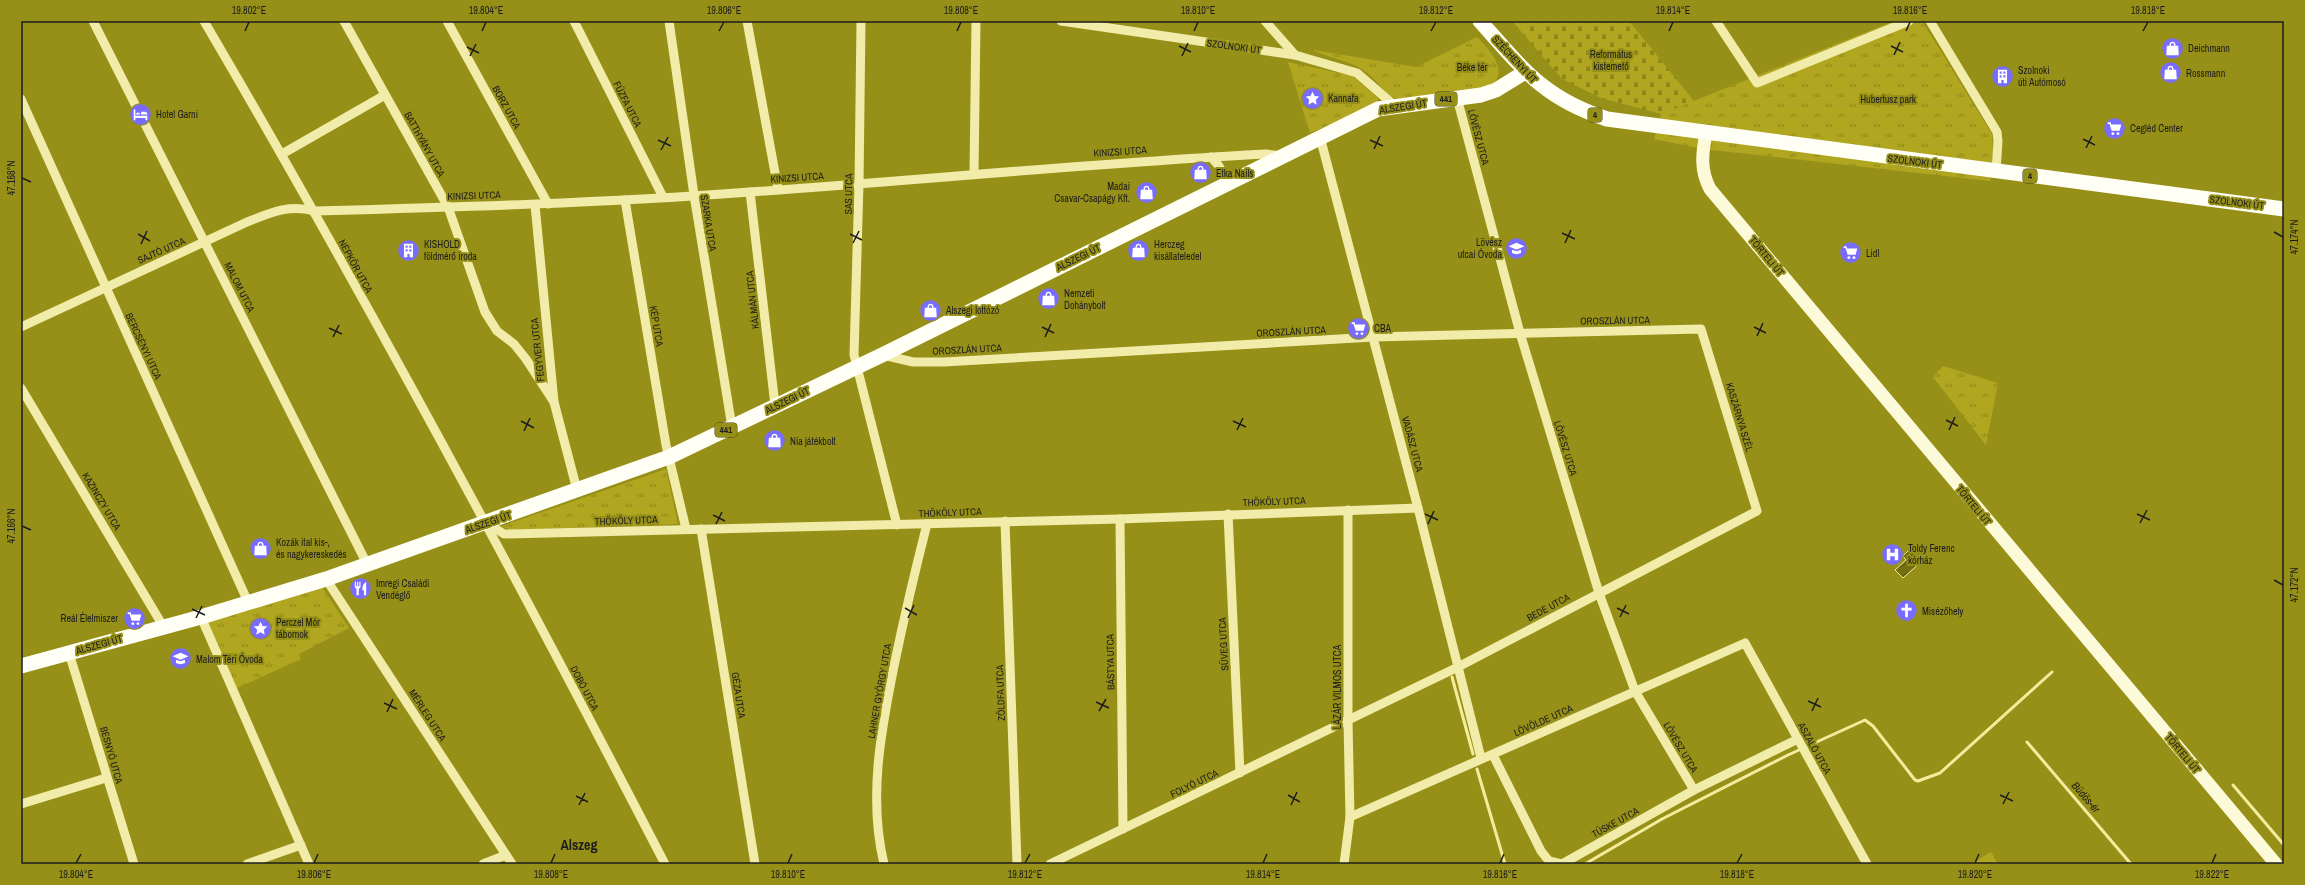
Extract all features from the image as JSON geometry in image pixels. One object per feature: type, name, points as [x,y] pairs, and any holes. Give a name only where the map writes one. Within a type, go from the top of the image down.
[{"type":"main road","name":"SZÉCHENYI ÚT","points":[[1480,21],[1525,72],[1552,94]]},
{"type":"main road","points":[[1496,90],[1504,82],[1510,67],[1510,57],[1504,49]]},
{"type":"main road","name":"ALSZEGI ÚT","points":[[21,666],[200,617],[326,579],[669,457],[882,355],[1378,109],[1481,95],[1496,90],[1525,72]]},
{"type":"main road","name":"SZOLNOKI ÚT","points":[[1552,94],[1579,109],[1607,119],[1706,134],[2284,209]]},
{"type":"main road","name":"TÖRTELI ÚT","points":[[1706,134],[1702,165],[1703,176],[1710,189],[2276,864]]},
{"type":"street","name":"MALOM UTCA","points":[[93,21],[206,242],[367,564]]},
{"type":"street","name":"NÉPKÖR UTCA","points":[[204,21],[314,210],[486,523]]},
{"type":"street","name":"BATTHYÁNY UTCA","points":[[344,21],[448,207],[485,312],[497,331],[514,344],[526,358],[554,402]]},
{"type":"street","name":"BORZ UTCA","points":[[446,21],[548,204]]},
{"type":"street","name":"FŰZFA UTCA","points":[[574,21],[663,197]]},
{"type":"street","name":"SZARKA UTCA","points":[[669,21],[694,195],[732,427]]},
{"type":"street","points":[[747,21],[778,190]]},
{"type":"street","name":"SAS UTCA","points":[[861,21],[860,184],[854,355],[897,525]]},
{"type":"street","points":[[974,174],[976,21]]},
{"type":"street","name":"SZOLNOKI ÚT","points":[[1061,21],[1088,23],[1295,55],[1357,73],[1395,106]]},
{"type":"street","points":[[1265,21],[1295,55]]},
{"type":"street","points":[[1716,21],[1757,84],[1909,21]]},
{"type":"street","points":[[1930,21],[1997,132],[1998,141],[1996,171]]},
{"type":"street","points":[[282,154],[385,94]]},
{"type":"street","name":"LÖVÉSZ UTCA","points":[[1457,98],[1520,333],[1599,593],[1635,691],[1694,790]]},
{"type":"street","name":"BERCSÉNYI UTCA","points":[[21,99],[23,110],[248,602]]},
{"type":"street","name":"VADÁSZ UTCA","points":[[1320,137],[1418,508],[1481,758]]},
{"type":"street","name":"KINIZSI UTCA","points":[[314,210],[534,205],[625,200],[860,184],[974,174],[1211,157],[1266,154],[1282,156]]},
{"type":"street","points":[[1211,157],[1220,166],[1228,183]]},
{"type":"street","name":"KÁLMÁN UTCA","points":[[750,192],[775,405]]},
{"type":"street","name":"KÉP UTCA","points":[[625,200],[669,457]]},
{"type":"street","name":"FEGYVER UTCA","points":[[534,205],[554,402],[577,490]]},
{"type":"street","name":"SAJTÓ UTCA","points":[[21,327],[247,222],[284,208],[301,207],[314,210]]},
{"type":"street","name":"OROSZLÁN UTCA","points":[[882,355],[912,362],[944,362],[1373,338],[1701,329]]},
{"type":"street","name":"KASZÁRNYA SZÉL","points":[[1701,329],[1757,511]]},
{"type":"street","name":"KAZINCZY UTCA","points":[[21,388],[164,626]]},
{"type":"street","points":[[669,457],[686,529]]},
{"type":"street","name":"THÖKÖLY UTCA","points":[[486,523],[504,534],[1120,519],[1418,508]]},
{"type":"street","name":"LÁZÁR VILMOS UTCA","points":[[1344,864],[1350,816],[1348,721],[1348,510]]},
{"type":"street","name":"BEDE UTCA","points":[[1348,721],[1458,667],[1757,511]]},
{"type":"street","name":"SÜVEG UTCA","points":[[1228,514],[1240,773]]},
{"type":"street","name":"BÁSTYA UTCA","points":[[1120,519],[1123,829]]},
{"type":"street","name":"ZÖLDFA UTCA","points":[[1004,522],[1017,864]]},
{"type":"street","name":"DOBÓ UTCA","points":[[486,523],[665,864]]},
{"type":"street","name":"LAHNER GYÖRGY UTCA","points":[[884,864],[879,843],[877,771],[883,717],[907,602],[927,524]]},
{"type":"street","name":"GÉZA UTCA","points":[[701,530],[755,864]]},
{"type":"street","name":"MÉRLEG UTCA","points":[[326,579],[512,864]]},
{"type":"street","points":[[200,617],[239,702],[309,864]]},
{"type":"street","name":"LÖVÖLDE UTCA","points":[[1350,816],[1481,758],[1493,755],[1745,643]]},
{"type":"street","name":"ASZALÓ UTCA","points":[[1745,643],[1867,864]]},
{"type":"street","name":"BESNYŐ UTCA","points":[[69,653],[106,778],[134,864]]},
{"type":"street","name":"FOLYÓ UTCA","points":[[1050,864],[1348,721]]},
{"type":"street","name":"TÜSKE UTCA","points":[[1493,755],[1541,851],[1549,861],[1562,864],[1694,790],[1799,741]]},
{"type":"street","points":[[21,804],[106,778]]},
{"type":"street","points":[[247,864],[301,845]]},
{"type":"street","points":[[483,864],[506,855]]},
{"type":"green space","name":"Református kistemető","points":[[1512,21],[1629,21],[1694,101],[1661,114],[1601,98],[1562,79]]},
{"type":"green space","name":"Hubertusz park","points":[[1894,21],[1922,21],[1992,134],[1993,151],[1990,181],[1703,149],[1654,139],[1661,114]]},
{"type":"green space","name":"Béke tér","points":[[1477,37],[1489,50],[1498,66],[1499,73],[1497,80],[1491,86],[1471,93],[1412,100],[1400,99],[1391,96],[1383,90],[1370,75],[1360,68],[1313,50],[1416,67]]},
{"type":"green space","points":[[1288,62],[1353,76],[1378,98],[1377,105],[1310,133]]},
{"type":"green space","points":[[1943,366],[1998,383],[1986,445],[1933,377]]},
{"type":"green space","points":[[666,469],[678,524],[510,530],[502,526]]},
{"type":"green space","points":[[320,584],[349,628],[299,654],[301,659],[235,689],[206,621]]},
{"type":"green space","points":[[1991,852],[1998,864],[1972,863]]},
{"type":"water","points":[[1910,549],[1921,562],[1903,578],[1895,570],[1906,560],[1903,556]]},
{"type":"waterway","points":[[1585,864],[1662,819],[1788,755],[1865,720],[1873,726],[1915,780],[1918,781],[1940,773],[2052,672]]},
{"type":"waterway","points":[[1452,677],[1473,754]]},
{"type":"waterway","name":"Büdös-ér","points":[[2027,742],[2131,864]]},
{"type":"waterway","points":[[1477,769],[1505,864]]},
{"type":"waterway","points":[[2233,785],[2284,845]]},
{"type":"place","name":"Deichmann","points":[[2172,48]]},
{"type":"place","name":"Rossmann","points":[[2170,73]]},
{"type":"place","name":"Szolnoki úti Autómosó","points":[[2002,76]]},
{"type":"place","name":"Kannafa","points":[[1312,98]]},
{"type":"place","name":"Hotel Garni","points":[[141,114]]},
{"type":"place","name":"Cegléd Center","points":[[2115,128]]},
{"type":"place","name":"Etka Nails","points":[[1201,173]]},
{"type":"place","name":"Madai Csavar-Csapágy Kft.","points":[[1146,192]]},
{"type":"place","name":"Lövész utcai Óvoda","points":[[1517,248]]},
{"type":"place","name":"KISHOLD földmérő iroda","points":[[408,250]]},
{"type":"place","name":"Herczeg kisállateledel","points":[[1138,250]]},
{"type":"place","name":"Lidl","points":[[1850,253]]},
{"type":"place","name":"Nemzeti Dohánybolt","points":[[1049,299]]},
{"type":"place","name":"Alszegi lottózó","points":[[930,310]]},
{"type":"place","name":"CBA","points":[[1358,328]]},
{"type":"place","name":"Nia játékbolt","points":[[775,441]]},
{"type":"place","name":"Kozák ital kis-, és nagykereskedés","points":[[261,548]]},
{"type":"place","name":"Toldy Ferenc kórház","points":[[1892,554]]},
{"type":"place","name":"Imregi Családi Vendéglő","points":[[360,589]]},
{"type":"place","name":"Misézőhely","points":[[1906,611]]},
{"type":"place","name":"Reál Élelmiszer","points":[[134,618]]},
{"type":"place","name":"Perczel Mór tábornok","points":[[260,628]]},
{"type":"place","name":"Malom Téri Óvoda","points":[[180,659]]},
{"type":"district","name":"Alszeg","points":[[579,845]]}]
